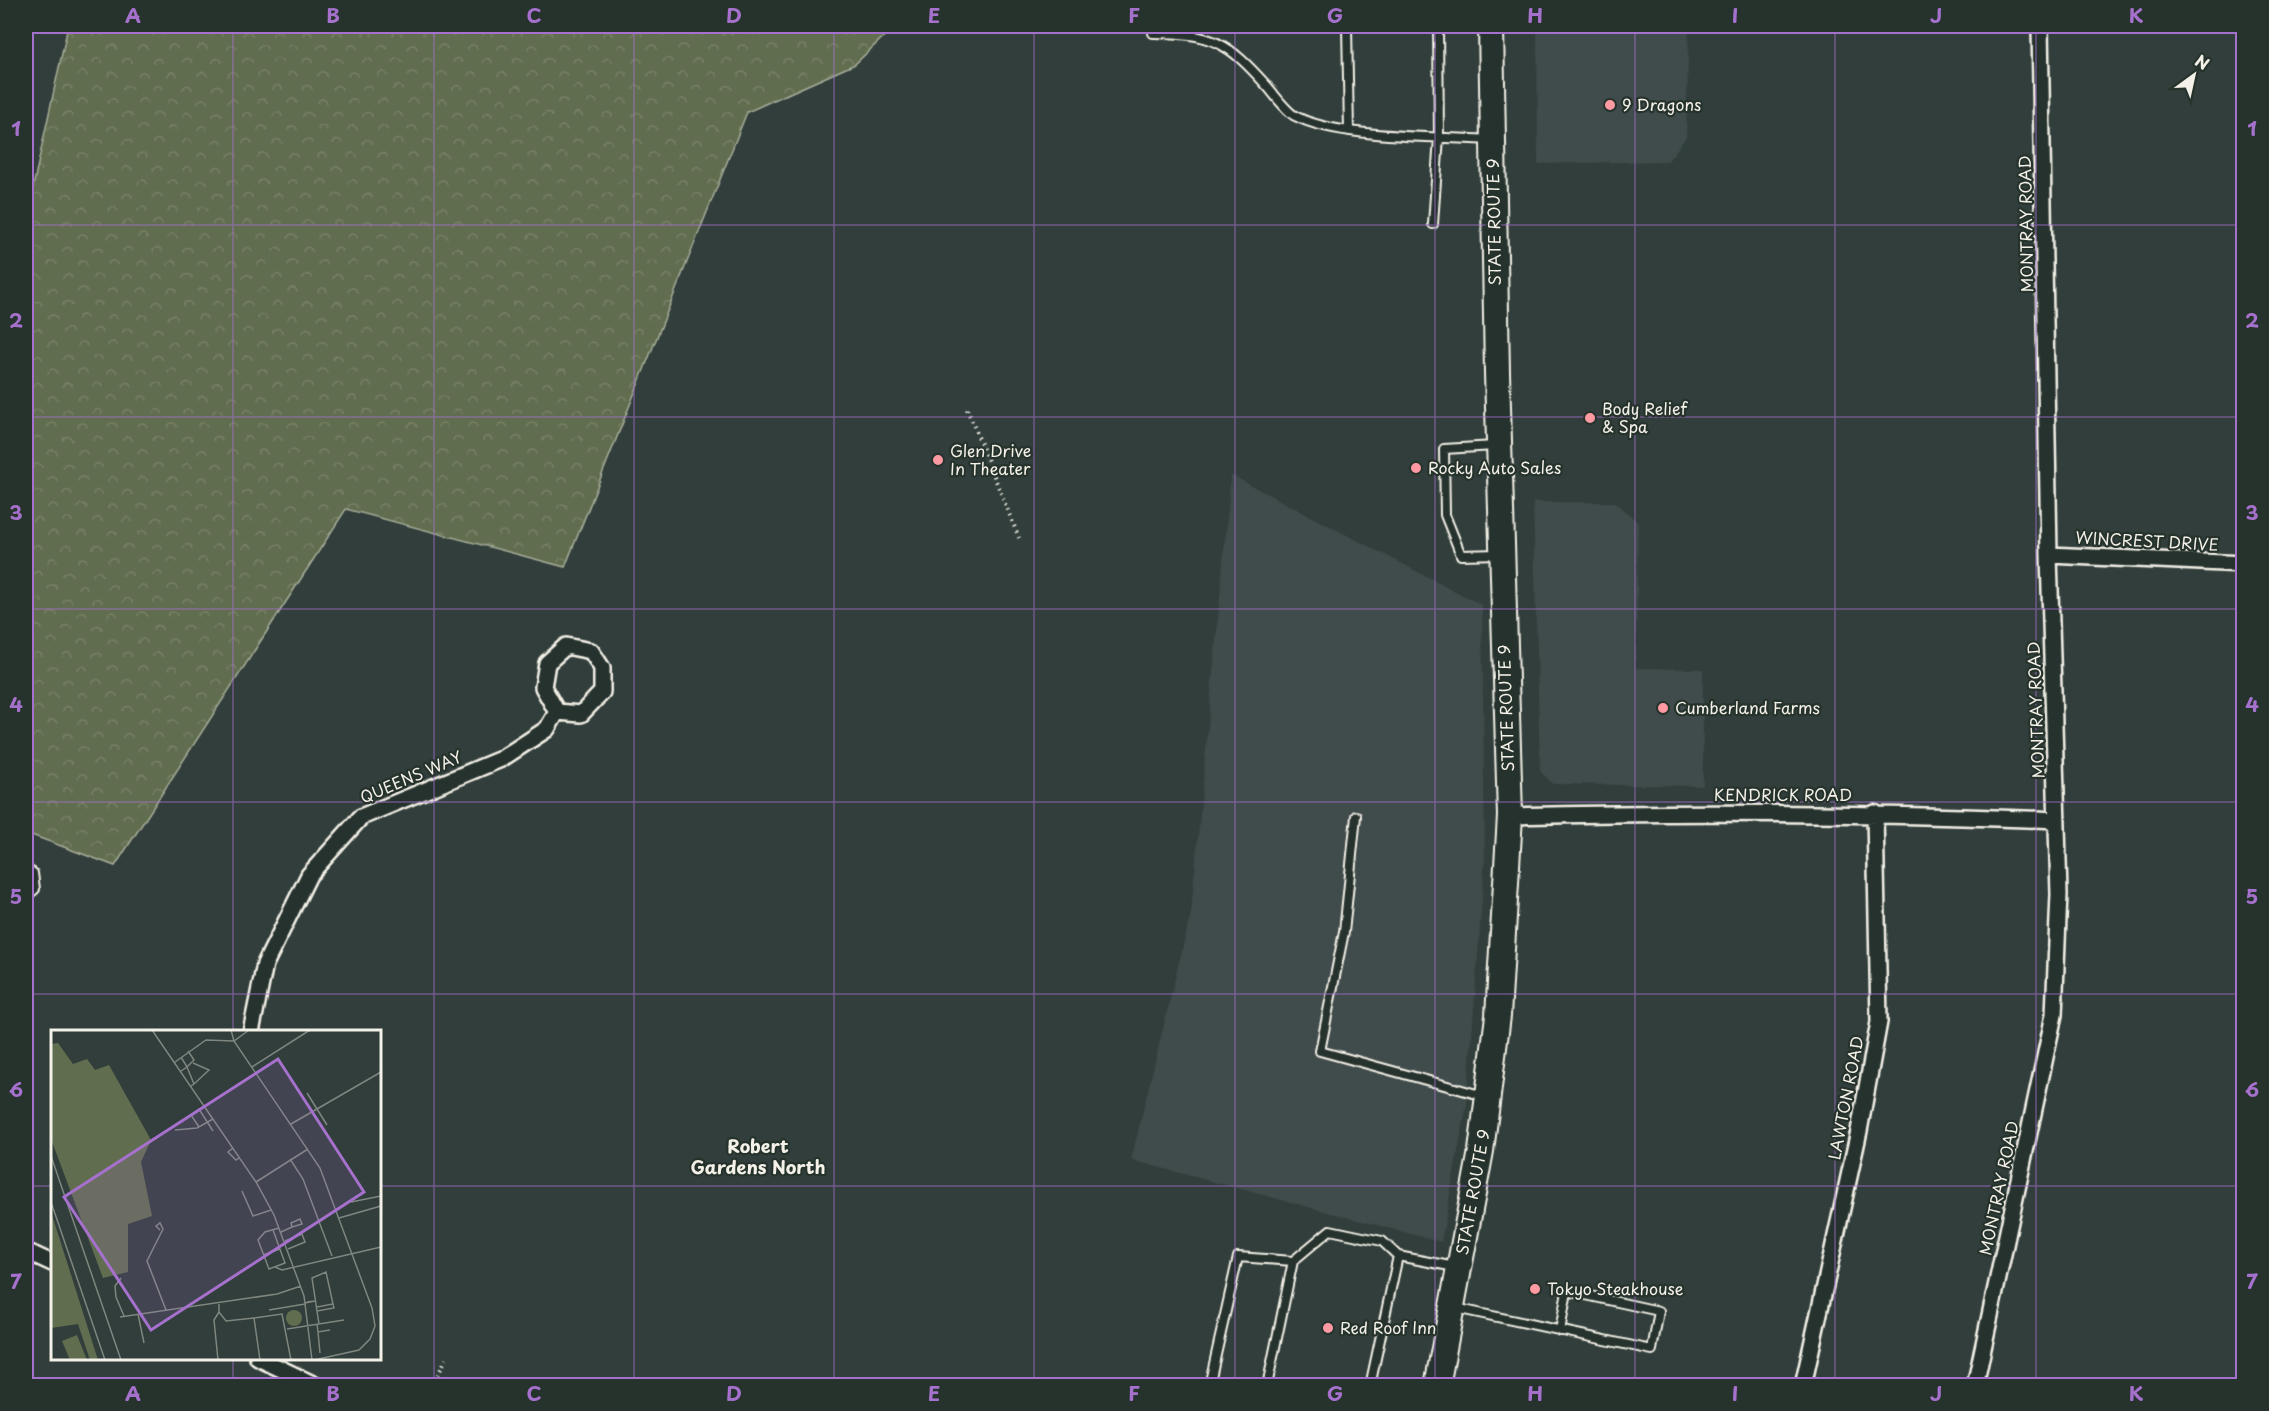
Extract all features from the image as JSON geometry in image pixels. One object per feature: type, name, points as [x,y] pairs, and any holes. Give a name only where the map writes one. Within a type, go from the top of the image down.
[{"type":"main road","name":"STATE ROUTE 9","points":[[1437,1386],[1481,1151],[1488,1097],[1498,1016],[1510,816],[1499,446],[1491,26]]},
{"type":"street","name":"MONTRAY ROAD","points":[[1976,1386],[2054,1016],[2059,894],[2049,555],[2040,26]]},
{"type":"street","name":"WINCREST DRIVE","points":[[2049,555],[2244,564]]},
{"type":"street","points":[[566,646],[591,651],[602,668],[602,692],[581,714],[557,712],[543,687],[547,663],[566,646]]},
{"type":"street","name":"QUEENS WAY","points":[[251,1030],[265,964],[309,875],[361,817],[501,759],[547,729],[557,712]]},
{"type":"street","name":"KENDRICK ROAD","points":[[1510,816],[1647,813],[1875,813],[2057,820]]},
{"type":"street","name":"LAWTON ROAD","points":[[1803,1386],[1859,1131],[1879,1022],[1875,813]]},
{"type":"street","points":[[26,1251],[51,1263]]},
{"type":"street","points":[[260,1360],[317,1386]]},
{"type":"lane","points":[[1347,26],[1349,130]]},
{"type":"lane","points":[[1433,224],[1439,137],[1438,26]]},
{"type":"lane","points":[[1153,33],[1191,33],[1222,44],[1250,67],[1293,115],[1330,129],[1493,140]]},
{"type":"lane","points":[[1499,446],[1444,449],[1445,515],[1461,555],[1502,554]]},
{"type":"lane","points":[[1356,816],[1344,932],[1320,1051],[1488,1097]]},
{"type":"lane","points":[[26,868],[33,873],[35,889],[26,897]]},
{"type":"lane","points":[[1267,1386],[1293,1261],[1330,1230],[1382,1241],[1398,1256],[1459,1268]]},
{"type":"lane","points":[[1370,1386],[1398,1256]]},
{"type":"lane","points":[[1209,1386],[1238,1257],[1293,1261]]},
{"type":"lane","points":[[1451,1307],[1560,1331],[1652,1350],[1659,1311],[1567,1291],[1560,1331]]},
{"type":"path","points":[[967,409],[1019,538]]},
{"type":"path","points":[[432,1386],[446,1359]]},
{"type":"shaded area","points":[[1537,26],[1689,26],[1686,137],[1668,161],[1538,164]]},
{"type":"shaded area","points":[[1231,475],[1482,605],[1485,859],[1467,1104],[1441,1242],[1131,1160],[1191,913]]},
{"type":"shaded area","points":[[1533,502],[1616,502],[1638,523],[1636,668],[1703,669],[1703,786],[1553,784],[1540,771]]},
{"type":"green space","points":[[68,26],[895,26],[855,64],[747,112],[565,567],[346,509],[115,866],[26,833],[26,219]]},
{"type":"place","name":"9 Dragons","points":[[1610,105]]},
{"type":"place","name":"Body Relief & Spa","points":[[1590,418]]},
{"type":"place","name":"Glen Drive In Theater","points":[[938,460]]},
{"type":"place","name":"Rocky Auto Sales","points":[[1416,468]]},
{"type":"place","name":"Cumberland Farms","points":[[1663,708]]},
{"type":"place","name":"Tokyo Steakhouse","points":[[1535,1289]]},
{"type":"place","name":"Red Roof Inn","points":[[1328,1328]]},
{"type":"district","name":"Robert Gardens North","points":[[758,1157]]}]
